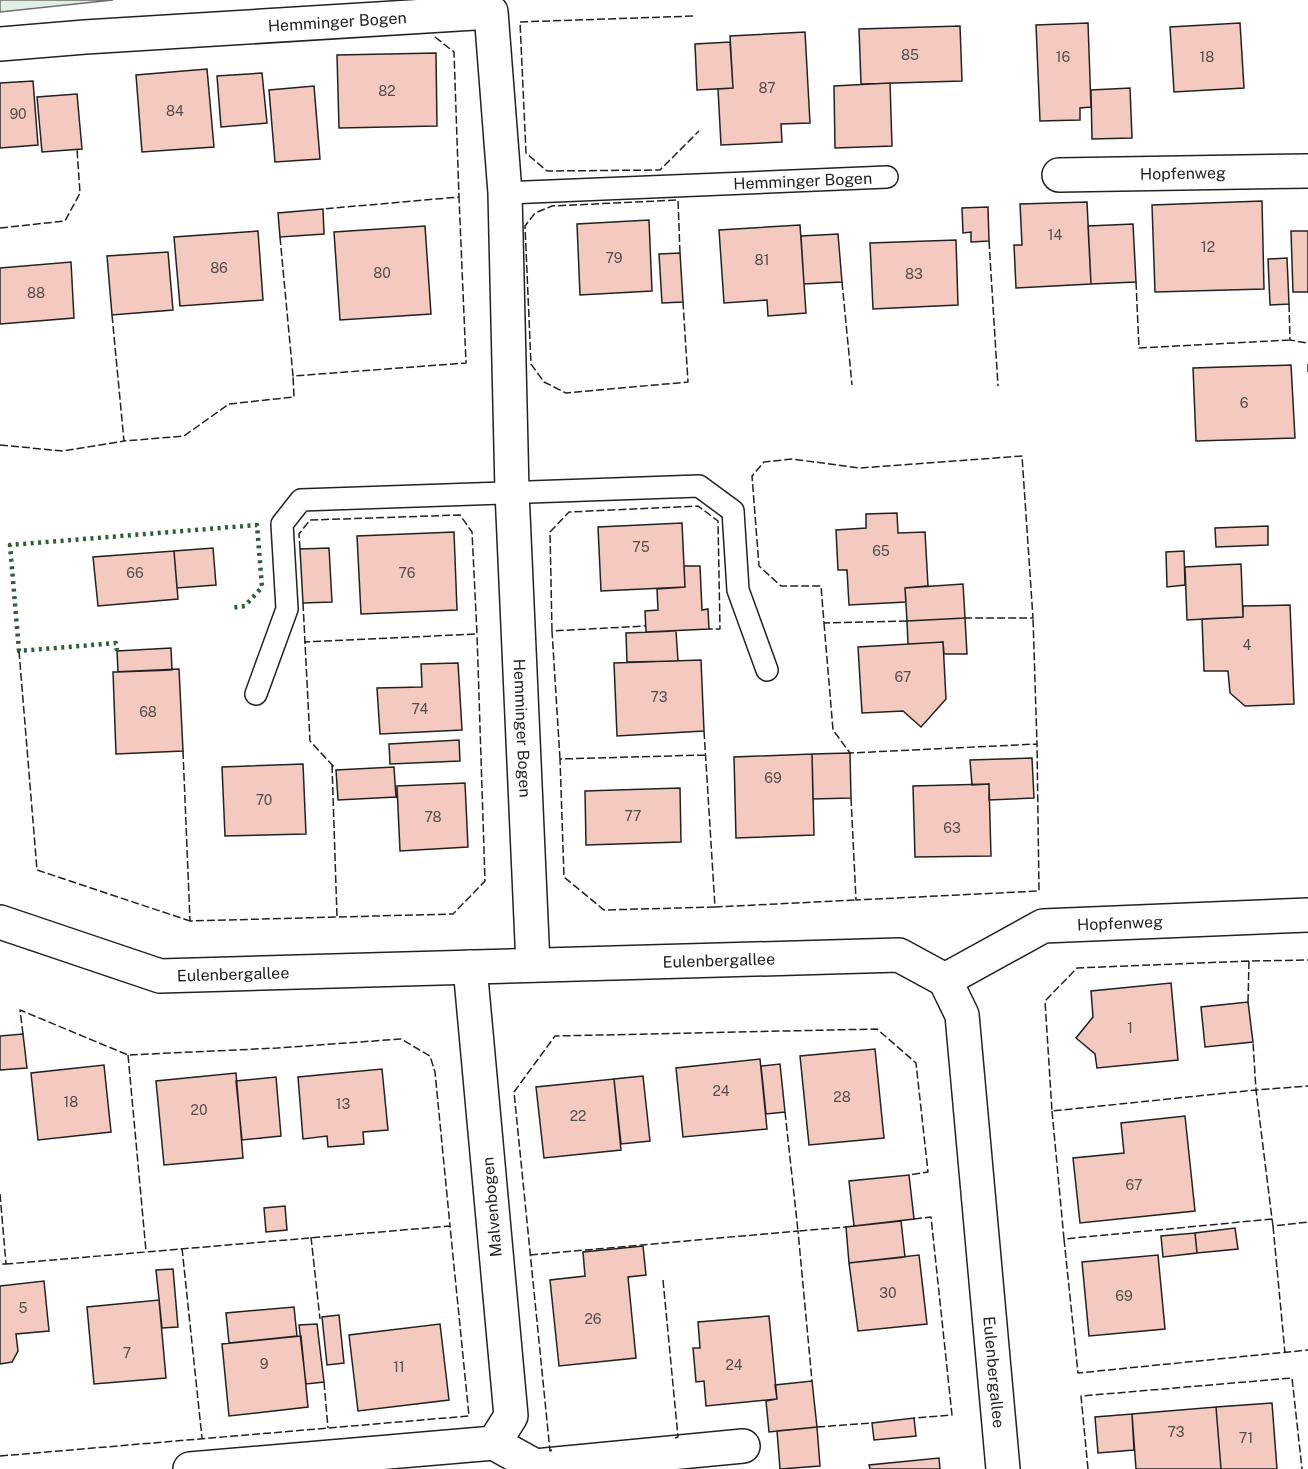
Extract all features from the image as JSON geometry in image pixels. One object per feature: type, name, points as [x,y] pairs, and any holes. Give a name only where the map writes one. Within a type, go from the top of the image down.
[{"type":"street","name":"Hemminger Bogen","points":[[0,44],[85,36],[491,12],[505,193],[512,491],[533,965]]},
{"type":"street","name":"Hopfenweg","points":[[1059,175],[1308,171]]},
{"type":"street","name":"Hopfenweg","points":[[945,980],[1043,926],[1308,915]]},
{"type":"street","name":"Eulenbergallee","points":[[0,922],[160,976],[899,955],[945,980],[962,1015],[1003,1469]]},
{"type":"street","name":"Malvenbogen","points":[[470,967],[511,1416],[494,1443]]},
{"type":"street","points":[[190,1469],[494,1443],[535,1466],[743,1446]]},
{"type":"lane","name":"Hemminger Bogen","points":[[505,193],[887,177]]},
{"type":"lane","points":[[256,694],[287,609],[282,524],[301,500],[699,486],[732,511],[738,590],[767,670]]},
{"type":"green space","points":[[0,0],[113,0],[0,12]]},
{"type":"building","points":[[1088,23],[1091,107],[1080,108],[1080,120],[1040,121],[1036,25]]},
{"type":"building","points":[[1240,23],[1244,88],[1174,92],[1170,27]]},
{"type":"building","points":[[960,26],[962,81],[861,84],[859,29]]},
{"type":"building","points":[[805,32],[810,123],[781,124],[782,142],[721,145],[718,89],[733,88],[730,36]]},
{"type":"building","points":[[730,42],[733,88],[697,90],[695,44]]},
{"type":"building","points":[[436,53],[437,126],[339,128],[337,55]]},
{"type":"building","points":[[207,69],[214,147],[142,152],[136,75]]},
{"type":"building","points":[[262,73],[267,123],[221,127],[217,76]]},
{"type":"building","points":[[33,81],[38,145],[0,148],[0,83]]},
{"type":"building","points":[[890,83],[892,146],[835,148],[834,86]]},
{"type":"building","points":[[314,86],[320,159],[275,162],[269,90]]},
{"type":"building","points":[[1130,88],[1132,138],[1092,139],[1091,90]]},
{"type":"building","points":[[77,94],[82,149],[42,152],[37,97]]},
{"type":"building","points":[[1262,201],[1264,289],[1155,292],[1152,205]]},
{"type":"building","points":[[1087,202],[1091,284],[1016,288],[1014,245],[1022,245],[1020,204]]},
{"type":"building","points":[[988,207],[989,241],[971,242],[971,232],[963,233],[962,208]]},
{"type":"building","points":[[323,209],[324,234],[280,237],[278,213]]},
{"type":"building","points":[[649,220],[652,291],[580,295],[577,224]]},
{"type":"building","points":[[1133,224],[1136,282],[1091,284],[1088,226]]},
{"type":"building","points":[[800,225],[806,313],[768,316],[767,300],[724,303],[719,230]]},
{"type":"building","points":[[425,226],[431,314],[340,320],[334,232]]},
{"type":"building","points":[[258,231],[263,300],[180,306],[174,237]]},
{"type":"building","points":[[1291,231],[1308,231],[1308,292],[1293,292]]},
{"type":"building","points":[[838,234],[842,282],[804,284],[801,236]]},
{"type":"building","points":[[956,240],[958,305],[873,309],[870,243]]},
{"type":"building","points":[[168,252],[173,310],[112,315],[107,256]]},
{"type":"building","points":[[680,253],[683,302],[662,303],[659,254]]},
{"type":"building","points":[[1287,258],[1289,304],[1270,305],[1268,259]]},
{"type":"building","points":[[71,262],[74,318],[0,324],[0,268]]},
{"type":"building","points":[[1291,365],[1295,438],[1196,441],[1193,368]]},
{"type":"building","points":[[897,513],[898,533],[925,532],[928,586],[905,588],[906,602],[849,605],[847,570],[838,570],[836,530],[866,528],[866,514]]},
{"type":"building","points":[[682,523],[685,587],[601,591],[598,527]]},
{"type":"building","points":[[1268,526],[1268,545],[1216,547],[1215,528]]},
{"type":"building","points":[[454,532],[457,610],[361,614],[357,536]]},
{"type":"building","points":[[213,548],[216,585],[177,588],[174,551]]},
{"type":"building","points":[[329,548],[332,602],[303,603],[300,549]]},
{"type":"building","points":[[174,551],[178,599],[98,606],[93,557]]},
{"type":"building","points":[[1184,551],[1185,585],[1167,587],[1166,552]]},
{"type":"building","points":[[1241,564],[1243,617],[1187,620],[1185,567]]},
{"type":"building","points":[[684,566],[700,566],[702,610],[708,609],[709,629],[646,632],[645,611],[658,610],[657,589],[685,587]]},
{"type":"building","points":[[963,584],[965,618],[907,621],[905,588]]},
{"type":"building","points":[[1290,605],[1294,704],[1245,706],[1230,693],[1228,671],[1204,671],[1202,619],[1243,617],[1243,606]]},
{"type":"building","points":[[965,618],[967,654],[944,654],[943,642],[908,644],[907,621]]},
{"type":"building","points":[[676,631],[678,661],[627,662],[626,633]]},
{"type":"building","points":[[943,642],[946,699],[921,727],[903,711],[862,713],[858,647]]},
{"type":"building","points":[[171,648],[172,670],[118,672],[117,651]]},
{"type":"building","points":[[701,660],[704,731],[617,736],[614,663]]},
{"type":"building","points":[[458,663],[462,730],[380,734],[377,688],[422,687],[421,664]]},
{"type":"building","points":[[179,669],[183,751],[116,754],[113,672]]},
{"type":"building","points":[[459,740],[460,761],[390,764],[389,744]]},
{"type":"building","points":[[850,753],[851,798],[813,799],[812,754]]},
{"type":"building","points":[[812,754],[814,835],[736,838],[734,757]]},
{"type":"building","points":[[1032,758],[1034,798],[989,800],[989,784],[972,785],[970,760]]},
{"type":"building","points":[[303,764],[306,834],[225,836],[222,767]]},
{"type":"building","points":[[394,767],[396,797],[338,800],[336,770]]},
{"type":"building","points":[[465,783],[468,847],[400,851],[397,786]]},
{"type":"building","points":[[989,784],[991,856],[915,857],[913,786]]},
{"type":"building","points":[[680,788],[681,842],[586,845],[585,791]]},
{"type":"building","points":[[1171,983],[1178,1060],[1097,1068],[1095,1054],[1076,1038],[1093,1017],[1091,991]]},
{"type":"building","points":[[1248,1002],[1253,1042],[1205,1047],[1201,1007]]},
{"type":"building","points":[[23,1034],[27,1068],[0,1070],[0,1036]]},
{"type":"building","points":[[875,1049],[884,1138],[809,1145],[800,1056]]},
{"type":"building","points":[[760,1059],[767,1129],[683,1137],[676,1068]]},
{"type":"building","points":[[780,1064],[785,1112],[766,1114],[761,1066]]},
{"type":"building","points":[[104,1065],[111,1132],[38,1140],[31,1073]]},
{"type":"building","points":[[382,1069],[388,1130],[363,1132],[364,1144],[328,1147],[327,1136],[303,1139],[298,1077]]},
{"type":"building","points":[[236,1073],[243,1158],[164,1165],[156,1081]]},
{"type":"building","points":[[643,1076],[650,1141],[621,1144],[614,1079]]},
{"type":"building","points":[[276,1077],[281,1136],[242,1140],[236,1081]]},
{"type":"building","points":[[614,1079],[621,1150],[544,1158],[536,1087]]},
{"type":"building","points":[[1185,1116],[1195,1211],[1080,1223],[1073,1158],[1124,1153],[1121,1123]]},
{"type":"building","points":[[909,1175],[914,1219],[854,1226],[849,1181]]},
{"type":"building","points":[[285,1206],[287,1230],[266,1232],[264,1208]]},
{"type":"building","points":[[901,1221],[905,1257],[849,1263],[846,1227]]},
{"type":"building","points":[[1235,1228],[1238,1249],[1197,1253],[1195,1233]]},
{"type":"building","points":[[1195,1233],[1197,1253],[1163,1257],[1161,1236]]},
{"type":"building","points":[[643,1246],[646,1275],[628,1277],[636,1358],[559,1366],[550,1280],[585,1276],[583,1252]]},
{"type":"building","points":[[919,1255],[927,1324],[858,1331],[849,1263]]},
{"type":"building","points":[[1158,1255],[1165,1329],[1089,1336],[1082,1262]]},
{"type":"building","points":[[173,1269],[178,1327],[162,1328],[156,1270]]},
{"type":"building","points":[[44,1281],[49,1331],[16,1334],[18,1351],[12,1362],[0,1364],[0,1286]]},
{"type":"building","points":[[159,1300],[166,1378],[94,1384],[87,1307]]},
{"type":"building","points":[[294,1307],[297,1336],[229,1343],[226,1313]]},
{"type":"building","points":[[339,1315],[344,1363],[327,1365],[322,1317]]},
{"type":"building","points":[[769,1316],[777,1399],[706,1406],[704,1381],[696,1382],[693,1348],[700,1348],[698,1322]]},
{"type":"building","points":[[317,1324],[324,1382],[306,1384],[299,1325]]},
{"type":"building","points":[[440,1324],[449,1400],[358,1411],[349,1335]]},
{"type":"building","points":[[301,1336],[308,1407],[229,1416],[222,1344]]},
{"type":"building","points":[[812,1381],[817,1427],[769,1432],[766,1401],[777,1399],[775,1385]]},
{"type":"building","points":[[1272,1403],[1277,1469],[1221,1469],[1216,1407]]},
{"type":"building","points":[[1216,1407],[1221,1469],[1136,1469],[1132,1414]]},
{"type":"building","points":[[1132,1414],[1134,1450],[1098,1453],[1095,1417]]},
{"type":"building","points":[[914,1418],[916,1436],[874,1440],[872,1423]]},
{"type":"building","points":[[817,1427],[820,1466],[780,1469],[777,1431]]},
{"type":"building","points":[[939,1458],[940,1469],[870,1469],[869,1465]]},
{"type":"hedge","points":[[117,651],[116,643],[19,651],[10,545],[257,525],[262,587],[245,606],[230,608]]},
{"type":"fence","points":[[693,16],[520,22],[526,153],[547,171],[660,170],[699,131]]},
{"type":"fence","points":[[435,37],[454,52],[459,197]]},
{"type":"fence","points":[[0,228],[65,221],[80,193],[77,149]]},
{"type":"fence","points":[[280,237],[293,376],[466,363],[459,197],[323,209]]},
{"type":"fence","points":[[680,253],[678,200],[552,206],[535,213],[525,226],[531,364],[544,382],[566,393],[688,382],[683,302]]},
{"type":"fence","points":[[989,241],[998,386]]},
{"type":"fence","points":[[842,282],[852,385]]},
{"type":"fence","points":[[1136,282],[1139,348],[1290,340]]},
{"type":"fence","points":[[1289,304],[1290,340],[1307,343]]},
{"type":"fence","points":[[112,315],[124,441],[184,436],[229,404],[294,397],[293,376]]},
{"type":"fence","points":[[1308,364],[1308,373]]},
{"type":"fence","points":[[0,445],[63,451],[124,441]]},
{"type":"fence","points":[[907,621],[824,623],[821,586],[781,586],[759,566],[752,476],[764,462],[792,459],[860,468],[1022,456],[1033,618],[965,618]]},
{"type":"fence","points":[[552,631],[550,532],[569,512],[698,506],[718,521],[720,629],[709,629]]},
{"type":"fence","points":[[300,549],[299,534],[310,520],[460,515],[472,532],[477,634],[304,642]]},
{"type":"fence","points":[[303,603],[310,741],[334,767]]},
{"type":"fence","points":[[824,623],[833,730],[850,753],[1037,744],[1033,618]]},
{"type":"fence","points":[[560,759],[552,631],[645,626]]},
{"type":"fence","points":[[332,765],[337,917],[453,914],[485,881],[477,634]]},
{"type":"fence","points":[[19,651],[37,870],[190,921]]},
{"type":"fence","points":[[704,731],[715,907],[856,900]]},
{"type":"fence","points":[[851,798],[856,900],[1039,891],[1037,744]]},
{"type":"fence","points":[[183,751],[190,921],[337,917]]},
{"type":"fence","points":[[705,755],[560,759],[564,877],[604,910],[715,907]]},
{"type":"fence","points":[[1248,1002],[1249,961],[1308,960]]},
{"type":"fence","points":[[1249,961],[1077,968],[1045,1001],[1052,1111],[1256,1090],[1253,1042]]},
{"type":"fence","points":[[23,1034],[20,1010],[128,1055],[401,1039],[430,1056],[435,1072],[450,1226]]},
{"type":"fence","points":[[552,1450],[550,1451],[514,1092],[555,1036],[877,1029],[916,1063],[928,1172],[909,1175]]},
{"type":"fence","points":[[128,1055],[146,1251]]},
{"type":"fence","points":[[1052,1111],[1064,1239],[1272,1219],[1256,1090],[1308,1086]]},
{"type":"fence","points":[[785,1112],[798,1231],[846,1227]]},
{"type":"fence","points":[[0,1194],[6,1264],[0,1264]]},
{"type":"fence","points":[[914,1219],[931,1217],[952,1415],[914,1418]]},
{"type":"fence","points":[[1272,1219],[1273,1226],[1308,1222]]},
{"type":"fence","points":[[0,1456],[469,1416],[450,1226],[6,1264]]},
{"type":"fence","points":[[1273,1226],[1285,1353]]},
{"type":"fence","points":[[530,1255],[798,1231],[812,1381]]},
{"type":"fence","points":[[311,1237],[320,1319]]},
{"type":"fence","points":[[1064,1239],[1078,1373],[1308,1350]]},
{"type":"fence","points":[[182,1248],[202,1438]]},
{"type":"fence","points":[[663,1280],[678,1437],[675,1438]]},
{"type":"fence","points":[[1088,1469],[1081,1396],[1292,1378],[1302,1469]]},
{"type":"fence","points":[[324,1382],[328,1428]]},
{"type":"fence","points":[[817,1427],[872,1423]]}]
